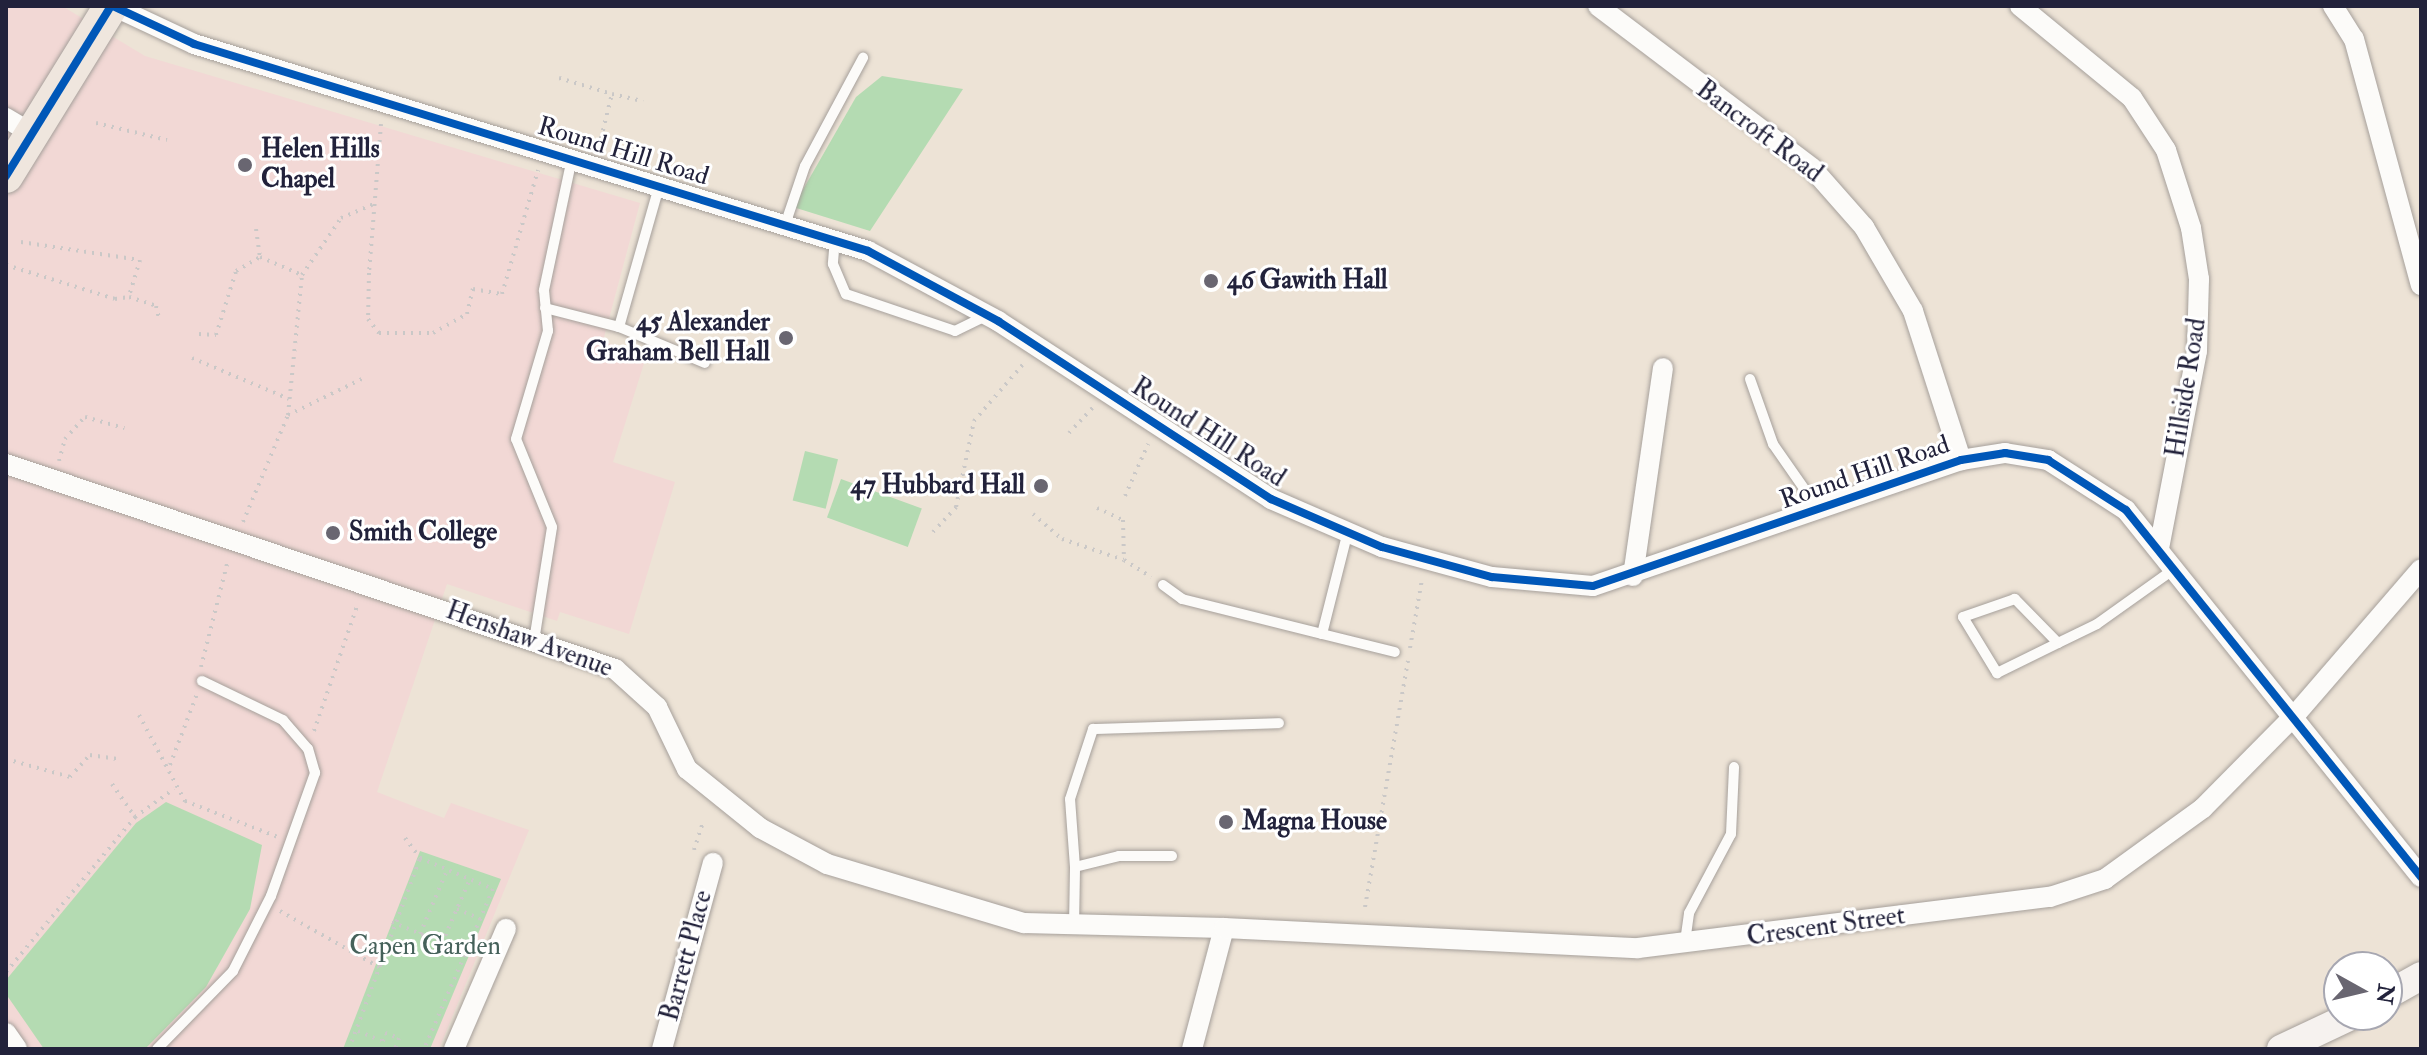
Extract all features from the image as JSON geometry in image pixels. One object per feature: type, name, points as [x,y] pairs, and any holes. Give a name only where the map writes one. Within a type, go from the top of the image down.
[{"type":"highway","points":[[6,176],[17,124],[112,6]]},
{"type":"main road","points":[[2403,986],[2421,976]]},
{"type":"main road","points":[[2281,1049],[2323,1029]]},
{"type":"street","name":"Round Hill Road","points":[[112,6],[194,44],[835,239],[996,314],[1256,490],[1347,535],[1518,583],[1585,586],[1633,576],[1961,460],[2005,453],[2061,465],[2107,493],[2159,548],[2296,714],[2421,877]]},
{"type":"street","name":"Bancroft Road","points":[[1598,6],[1812,168],[1869,234],[1913,311],[1961,460]]},
{"type":"street","name":"Hillside Road","points":[[2020,6],[2132,98],[2166,150],[2191,228],[2199,279],[2197,351],[2159,548]]},
{"type":"street","points":[[2333,6],[2354,39],[2421,285]]},
{"type":"street","points":[[1633,576],[1663,368]]},
{"type":"street","name":"Henshaw Avenue","points":[[6,464],[236,538],[615,669],[640,687],[687,769],[760,828],[813,857],[942,903],[1074,928],[1224,928]]},
{"type":"street","name":"Crescent Street","points":[[1224,928],[1608,948],[1684,944],[2087,886],[2187,821],[2296,714],[2421,569]]},
{"type":"street","name":"Barrett Place","points":[[662,1049],[713,863]]},
{"type":"street","points":[[1192,1049],[1224,928]]},
{"type":"street","points":[[454,1049],[506,929]]},
{"type":"street","points":[[6,1033],[17,1049]]},
{"type":"lane","points":[[786,222],[805,166],[863,58]]},
{"type":"lane","points":[[534,641],[552,527],[516,439],[548,331],[545,308],[572,158]]},
{"type":"lane","points":[[619,327],[660,184]]},
{"type":"lane","points":[[835,239],[833,264],[846,294],[955,331],[996,314]]},
{"type":"lane","points":[[545,308],[619,327],[705,363]]},
{"type":"lane","points":[[1750,379],[1773,444],[1819,510]]},
{"type":"lane","points":[[1322,634],[1347,535]]},
{"type":"lane","points":[[2058,643],[2015,599],[1963,617],[1997,673],[2058,643],[2148,592],[2175,568]]},
{"type":"lane","points":[[1163,585],[1182,599],[1395,652]]},
{"type":"lane","points":[[157,1049],[233,971],[267,903],[315,773],[308,749],[283,720],[202,681]]},
{"type":"lane","points":[[1074,928],[1075,867],[1070,799],[1093,729],[1279,723]]},
{"type":"lane","points":[[1684,944],[1689,913],[1731,834],[1734,767]]},
{"type":"lane","points":[[1075,867],[1119,856],[1172,856]]},
{"type":"path","points":[[559,78],[643,101]]},
{"type":"path","points":[[594,165],[612,94]]},
{"type":"path","points":[[381,122],[368,319],[379,333],[433,333],[467,314],[473,289],[502,294],[544,150]]},
{"type":"path","points":[[96,123],[167,140]]},
{"type":"path","points":[[290,842],[185,801],[166,776],[202,681],[200,655],[236,538],[288,415],[302,275],[341,218],[374,204]]},
{"type":"path","points":[[256,229],[260,257]]},
{"type":"path","points":[[21,242],[140,260],[129,297]]},
{"type":"path","points":[[260,257],[302,275]]},
{"type":"path","points":[[199,334],[216,335],[236,271],[260,257]]},
{"type":"path","points":[[6,265],[115,299],[129,297],[156,306],[159,318]]},
{"type":"path","points":[[933,532],[956,507],[974,421],[1032,354]]},
{"type":"path","points":[[192,358],[290,399]]},
{"type":"path","points":[[288,415],[364,378]]},
{"type":"path","points":[[1069,433],[1100,399]]},
{"type":"path","points":[[54,479],[65,439],[85,417],[124,428]]},
{"type":"path","points":[[1125,496],[1153,434]]},
{"type":"path","points":[[1097,508],[1123,520],[1124,560]]},
{"type":"path","points":[[1033,514],[1062,539],[1124,560],[1163,585]]},
{"type":"path","points":[[1365,907],[1422,579]]},
{"type":"path","points":[[308,749],[360,599]]},
{"type":"path","points":[[139,715],[170,765]]},
{"type":"path","points":[[6,759],[70,777],[90,755],[118,759]]},
{"type":"path","points":[[112,784],[135,817]]},
{"type":"path","points":[[6,972],[135,817],[174,789]]},
{"type":"path","points":[[689,867],[703,822]]},
{"type":"path","points":[[405,838],[420,858],[493,889],[424,1049]]},
{"type":"path","points":[[349,1049],[358,1031],[392,922],[420,858]]},
{"type":"path","points":[[420,934],[447,869]]},
{"type":"path","points":[[442,943],[470,879]]},
{"type":"path","points":[[267,903],[379,967]]},
{"type":"path","points":[[457,909],[480,919]]},
{"type":"path","points":[[392,922],[466,953]]},
{"type":"path","points":[[358,1031],[382,1041]]},
{"type":"path","points":[[381,1049],[385,1033],[399,1038],[395,1049]]},
{"type":"shaded area","name":"Smith College","points":[[6,6],[62,6],[145,56],[640,203],[603,341],[646,357],[613,462],[675,482],[629,634],[560,612],[557,621],[447,584],[377,792],[444,818],[451,803],[529,830],[439,1049],[6,1049]]},
{"type":"green space","points":[[882,76],[963,89],[870,231],[793,207],[856,97]]},
{"type":"green space","points":[[805,451],[838,459],[826,509],[793,500]]},
{"type":"green space","points":[[841,479],[922,508],[908,547],[827,518]]},
{"type":"green space","points":[[166,802],[262,845],[250,909],[206,987],[145,1049],[44,1049],[6,994],[6,980],[136,823]]},
{"type":"green space","name":"Capen Garden","points":[[420,851],[501,879],[430,1049],[343,1049]]},
{"type":"cycle path","points":[[6,176],[111,6]]},
{"type":"cycle path","points":[[113,6],[194,44],[868,251],[998,321],[1271,499],[1382,547],[1492,577],[1593,586],[1961,460],[2005,453],[2048,460],[2126,510],[2421,877]]},
{"type":"place","name":"Helen Hills Chapel","points":[[245,165]]},
{"type":"place","name":"46 Gawith Hall","points":[[1211,281]]},
{"type":"place","name":"45 Alexander Graham Bell Hall","points":[[786,338]]},
{"type":"place","name":"47 Hubbard Hall","points":[[1041,486]]},
{"type":"place","name":"Smith College","points":[[333,533]]},
{"type":"place","name":"Magna House","points":[[1226,822]]}]
